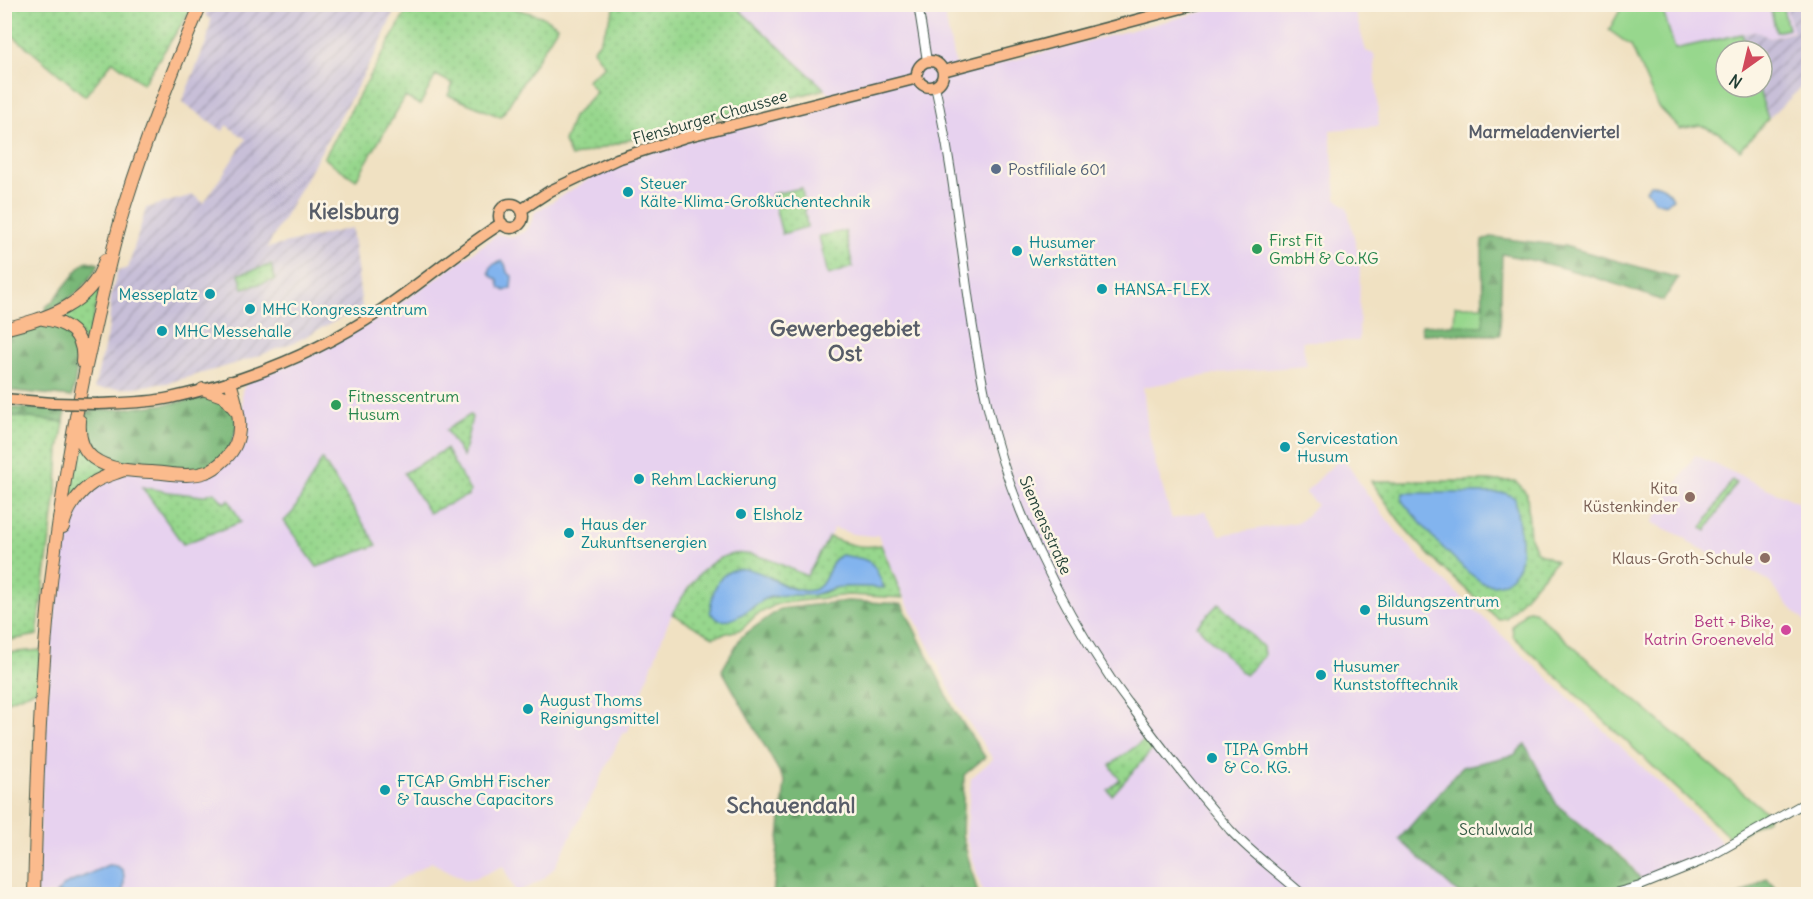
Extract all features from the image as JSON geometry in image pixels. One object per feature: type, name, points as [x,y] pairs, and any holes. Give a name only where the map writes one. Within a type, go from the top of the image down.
[{"type":"highway","points":[[34,894],[38,765],[53,567],[80,390],[108,268],[126,203],[164,94],[201,4]]},
{"type":"highway","points":[[4,328],[42,319],[78,300],[95,280],[103,266],[120,211],[126,203]]},
{"type":"highway","points":[[42,319],[62,323],[80,340],[83,352],[77,389],[84,393],[79,430],[83,448],[93,458],[104,464],[124,470],[183,474],[205,473],[217,466],[230,455],[240,428],[230,382]]},
{"type":"highway","points":[[203,389],[225,397],[238,414]]},
{"type":"highway","points":[[53,567],[59,561],[64,521],[80,494],[93,482],[124,470]]},
{"type":"main road","points":[[943,71],[1197,4]]},
{"type":"main road","points":[[927,62],[936,63],[943,71],[942,81],[935,86],[924,86],[918,78],[918,69],[927,62]]},
{"type":"main road","name":"Flensburger Chaussee","points":[[521,210],[550,191],[617,159],[695,134],[918,78]]},
{"type":"main road","name":"Flensburger Chaussee","points":[[513,204],[521,210],[522,218],[518,225],[509,227],[502,223],[499,215],[503,207],[513,204]]},
{"type":"main road","name":"Flensburger Chaussee","points":[[4,399],[98,404],[160,399],[230,382],[310,351],[379,312],[502,223]]},
{"type":"street","points":[[918,4],[927,62]]},
{"type":"street","name":"Siemensstraße","points":[[935,86],[946,142],[975,343],[986,401],[1000,452],[1024,521],[1053,580],[1087,640],[1118,688],[1171,759],[1232,831],[1302,894]]},
{"type":"street","points":[[1611,894],[1683,870],[1809,801]]},
{"type":"shaded area","points":[[734,4],[943,5],[959,74],[1229,5],[1353,5],[1366,51],[1374,54],[1379,126],[1330,130],[1336,198],[1347,208],[1360,262],[1359,341],[1302,341],[1307,366],[1227,372],[1143,387],[1148,430],[1172,519],[1205,511],[1220,535],[1299,522],[1317,505],[1305,493],[1342,456],[1365,491],[1424,562],[1720,839],[1721,846],[1705,856],[1644,882],[1627,860],[1557,804],[1525,743],[1514,755],[1461,767],[1399,839],[1458,894],[983,894],[966,837],[971,778],[993,759],[958,706],[904,597],[878,535],[853,534],[834,528],[808,577],[763,558],[718,558],[690,584],[665,630],[628,731],[622,734],[555,867],[531,886],[516,892],[503,866],[474,879],[466,880],[431,862],[375,894],[36,894],[50,640],[66,522],[94,484],[243,429],[242,391],[247,382],[311,356],[372,322],[498,234],[513,237],[525,231],[535,212],[619,161],[834,98]]},
{"type":"shaded area","points":[[210,5],[397,5],[377,51],[267,248],[352,228],[362,307],[297,341],[224,367],[167,383],[94,389],[109,327],[111,294],[118,271],[128,268],[146,208],[193,195],[204,203],[246,139],[226,125],[223,131],[182,102],[207,40],[211,20],[205,15]]},
{"type":"shaded area","points":[[1661,5],[1785,5],[1794,31],[1770,38],[1755,31],[1675,49]]},
{"type":"shaded area","points":[[1785,5],[1796,5],[1808,11],[1808,81],[1768,119],[1762,99],[1774,99],[1774,39],[1743,39],[1742,34],[1755,31],[1770,38],[1794,32]]},
{"type":"shaded area","name":"Klaus-Groth-Schule","points":[[1695,455],[1808,507],[1808,625],[1785,602],[1769,581],[1652,523]]},
{"type":"green space","points":[[4,5],[194,5],[143,84],[113,61],[85,96],[5,29]]},
{"type":"green space","points":[[410,5],[501,5],[541,16],[558,26],[501,117],[448,95],[453,84],[436,75],[420,105],[405,97],[356,180],[324,158]]},
{"type":"green space","points":[[616,5],[734,5],[825,89],[571,157],[564,142],[573,117],[596,92],[587,80],[605,66],[593,50],[600,41]]},
{"type":"green space","points":[[1623,5],[1661,5],[1675,49],[1714,40],[1714,99],[1762,99],[1768,119],[1740,150],[1719,133],[1700,125],[1680,129],[1657,105],[1631,46],[1609,30]]},
{"type":"green space","points":[[1783,8],[1788,29],[1776,32],[1771,11]]},
{"type":"green space","points":[[1742,34],[1743,39],[1720,39]]},
{"type":"green space","points":[[802,188],[807,227],[782,234],[772,194]]},
{"type":"green space","points":[[845,231],[853,267],[828,275],[819,236]]},
{"type":"green space","points":[[1491,237],[1564,246],[1678,278],[1663,301],[1584,274],[1502,254],[1500,335],[1422,334],[1421,325],[1483,325],[1482,241]]},
{"type":"green space","points":[[87,261],[99,264],[88,281],[70,298],[45,312],[46,307]]},
{"type":"green space","points":[[271,265],[275,280],[243,288],[239,274]]},
{"type":"green space","points":[[104,275],[86,347],[76,327],[57,316]]},
{"type":"green space","points":[[1455,306],[1484,306],[1483,326],[1454,325]]},
{"type":"green space","points":[[41,325],[56,327],[67,332],[73,340],[77,360],[72,397],[5,390],[4,332]]},
{"type":"green space","points":[[213,396],[224,401],[233,411],[237,428],[228,453],[204,470],[126,467],[94,456],[82,429],[85,411],[149,406]]},
{"type":"green space","points":[[4,407],[59,410],[65,413],[64,422],[5,415]]},
{"type":"green space","points":[[5,415],[64,422],[37,635],[5,641]]},
{"type":"green space","points":[[470,415],[472,417],[463,457],[446,430]]},
{"type":"green space","points":[[77,429],[119,470],[93,481],[62,520]]},
{"type":"green space","points":[[446,449],[470,491],[469,495],[429,513],[404,473]]},
{"type":"green space","points":[[322,459],[377,545],[317,567],[284,521],[293,512]]},
{"type":"green space","points":[[1732,480],[1736,483],[1706,531],[1702,528]]},
{"type":"green space","points":[[1371,481],[1516,481],[1527,494],[1530,538],[1537,552],[1556,561],[1506,618],[1498,619],[1430,556],[1403,526]]},
{"type":"green space","points":[[142,487],[202,496],[214,492],[224,503],[229,500],[241,522],[183,544]]},
{"type":"green space","points":[[829,537],[854,545],[881,545],[903,598],[848,595],[777,604],[756,615],[742,629],[713,637],[672,614],[693,582],[711,564],[722,557],[746,554],[762,557],[807,576]],"holes":[[[835,558],[884,587],[839,586],[822,593],[786,594],[767,599],[770,577],[794,588],[814,590],[823,582]]]},
{"type":"green space","points":[[848,601],[902,604],[954,710],[985,757],[964,775],[962,835],[978,894],[773,894],[785,782],[722,670],[741,637],[780,609]]},
{"type":"green space","points":[[1219,603],[1263,647],[1264,656],[1245,675],[1197,626]]},
{"type":"green space","points":[[1529,610],[1534,611],[1767,813],[1767,819],[1737,836],[1729,837],[1513,636],[1512,626]]},
{"type":"green space","points":[[41,650],[38,689],[5,702],[5,653]]},
{"type":"green space","points":[[1146,739],[1153,749],[1112,795],[1108,790],[1120,780],[1110,765]]},
{"type":"green space","name":"Schulwald","points":[[1525,744],[1557,805],[1626,861],[1643,882],[1597,894],[1459,894],[1399,839],[1462,767],[1514,755]]},
{"type":"green space","points":[[1767,878],[1781,894],[1741,894]]},
{"type":"water","points":[[1650,184],[1664,188],[1673,199],[1665,204],[1655,201],[1646,190]]},
{"type":"water","points":[[502,261],[507,272],[512,276],[511,288],[505,291],[500,288],[498,280],[489,272],[492,265]]},
{"type":"water","points":[[1403,493],[1505,493],[1515,498],[1521,540],[1519,566],[1504,583],[1493,585],[1483,583],[1436,541],[1402,501]]},
{"type":"water","points":[[841,555],[870,562],[877,571],[884,588],[841,587],[810,595],[772,596],[731,620],[717,618],[710,612],[713,593],[718,581],[733,570],[754,571],[793,589],[813,590],[822,584],[833,562]]},
{"type":"water","points":[[108,865],[119,867],[124,873],[123,894],[56,894],[63,886]]},
{"type":"place","name":"Postfiliale 601","points":[[996,169]]},
{"type":"place","name":"Steuer Kälte-Klima-Großküchentechnik","points":[[628,192]]},
{"type":"place","name":"First Fit GmbH & Co.KG","points":[[1257,249]]},
{"type":"place","name":"Husumer Werkstätten","points":[[1017,251]]},
{"type":"place","name":"HANSA-FLEX","points":[[1102,289]]},
{"type":"place","name":"Messeplatz","points":[[210,294]]},
{"type":"place","name":"MHC Kongresszentrum","points":[[250,309]]},
{"type":"place","name":"MHC Messehalle","points":[[162,331]]},
{"type":"place","name":"Fitnesscentrum Husum","points":[[336,405]]},
{"type":"place","name":"Servicestation Husum","points":[[1285,447]]},
{"type":"place","name":"Rehm Lackierung","points":[[639,479]]},
{"type":"place","name":"Kita Küstenkinder","points":[[1690,497]]},
{"type":"place","name":"Elsholz","points":[[741,514]]},
{"type":"place","name":"Haus der Zukunftsenergien","points":[[569,533]]},
{"type":"place","name":"Klaus-Groth-Schule","points":[[1765,558]]},
{"type":"place","name":"Bildungszentrum Husum","points":[[1365,610]]},
{"type":"place","name":"Bett + Bike, Katrin Groeneveld","points":[[1786,630]]},
{"type":"place","name":"Husumer Kunststofftechnik","points":[[1321,675]]},
{"type":"place","name":"August Thoms Reinigungsmittel","points":[[528,709]]},
{"type":"place","name":"TIPA GmbH & Co. KG.","points":[[1212,758]]},
{"type":"place","name":"FTCAP GmbH Fischer & Tausche Capacitors","points":[[385,790]]},
{"type":"district","name":"Marmeladenviertel","points":[[1544,131]]},
{"type":"district","name":"Kielsburg","points":[[354,211]]},
{"type":"district","name":"Gewerbegebiet Ost","points":[[845,340]]},
{"type":"district","name":"Schauendahl","points":[[791,805]]}]
